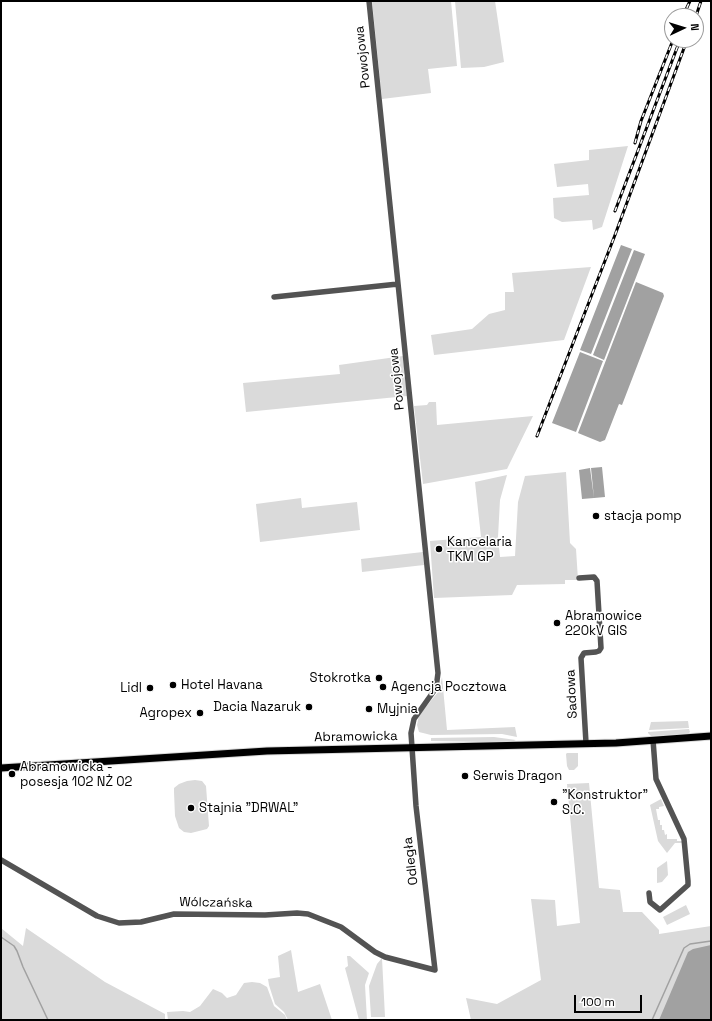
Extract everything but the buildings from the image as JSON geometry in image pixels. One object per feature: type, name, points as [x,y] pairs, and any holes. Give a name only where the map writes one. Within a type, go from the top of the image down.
[{"type":"main road","name":"Abramowicka","points":[[1,768],[254,752],[586,743],[711,736]]},
{"type":"street","name":"Powojowa","points":[[369,1],[438,676],[438,683],[435,691],[414,719],[412,729],[412,748]]},
{"type":"street","points":[[274,297],[398,284]]},
{"type":"street","name":"Sadowa","points":[[579,578],[594,577],[597,581],[601,648],[596,652],[584,653],[581,658],[586,743]]},
{"type":"street","points":[[649,893],[650,902],[660,910],[688,885],[684,839],[656,779],[653,740]]},
{"type":"street","name":"Odległa","points":[[412,748],[416,812],[435,970]]},
{"type":"street","name":"Wólczańska","points":[[1,860],[97,916],[114,922],[140,922],[160,916],[174,914],[308,914],[341,927],[385,957],[435,970]]},
{"type":"shaded area","points":[[372,1],[451,1],[457,66],[428,69],[431,93],[382,99]]},
{"type":"shaded area","points":[[455,1],[495,1],[504,62],[484,67],[461,68]]},
{"type":"shaded area","points":[[628,146],[602,227],[593,230],[592,220],[562,222],[554,218],[553,198],[589,195],[588,184],[557,187],[554,164],[589,160],[589,150]]},
{"type":"shaded area","points":[[621,245],[632,249],[591,354],[580,350]]},
{"type":"shaded area","points":[[634,250],[645,254],[604,360],[593,355]]},
{"type":"shaded area","points":[[591,267],[564,340],[434,355],[431,335],[472,329],[489,314],[505,310],[505,292],[514,292],[512,273]]},
{"type":"shaded area","points":[[636,282],[663,293],[664,296],[622,405],[619,404],[605,440],[600,442],[578,433]]},
{"type":"shaded area","points":[[580,352],[603,361],[576,432],[552,423]]},
{"type":"shaded area","points":[[403,356],[407,396],[246,412],[243,383],[340,374],[339,365]]},
{"type":"shaded area","points":[[429,402],[436,402],[437,425],[533,416],[507,469],[423,484],[414,406],[427,405]]},
{"type":"shaded area","points":[[602,467],[605,497],[594,498],[591,468]]},
{"type":"shaded area","points":[[590,468],[594,498],[582,499],[579,470]]},
{"type":"shaded area","points":[[566,472],[570,543],[576,549],[578,580],[565,580],[565,584],[517,585],[512,595],[434,598],[430,541],[481,537],[475,482],[507,475],[500,500],[498,537],[500,557],[515,556],[518,502],[525,476]]},
{"type":"shaded area","points":[[301,498],[302,508],[357,502],[360,530],[260,542],[256,504]]},
{"type":"shaded area","points":[[423,552],[424,565],[362,572],[361,559]]},
{"type":"shaded area","points":[[442,677],[447,730],[515,727],[517,737],[502,734],[431,735],[419,732],[417,725],[419,715],[439,691]]},
{"type":"shaded area","points":[[688,721],[689,728],[649,730],[651,722]]},
{"type":"shaded area","points":[[689,729],[690,732],[688,734],[651,736],[648,733],[648,732]]},
{"type":"shaded area","points":[[494,737],[516,740],[488,742],[431,741],[431,738]]},
{"type":"shaded area","points":[[567,753],[578,753],[578,766],[574,770],[569,770],[567,766]]},
{"type":"shaded area","name":"Stajnia \"DRWAL\"","points":[[195,780],[202,781],[206,786],[209,826],[207,829],[191,833],[184,832],[179,828],[175,816],[174,788],[179,784]]},
{"type":"shaded area","points":[[589,783],[599,888],[620,890],[623,912],[642,912],[659,930],[659,934],[711,926],[711,1020],[471,1020],[466,998],[497,1004],[541,980],[531,899],[555,900],[557,926],[580,923],[567,784]]},
{"type":"shaded area","points":[[661,799],[664,806],[656,809],[658,820],[660,820],[660,825],[662,825],[662,830],[664,830],[665,835],[667,834],[667,839],[677,839],[677,841],[682,841],[682,843],[675,843],[667,853],[658,841],[650,805]]},
{"type":"shaded area","points":[[667,861],[668,875],[662,882],[657,883],[657,868]]},
{"type":"shaded area","points":[[686,905],[690,914],[667,925],[663,917]]},
{"type":"shaded area","points":[[1,928],[23,946],[26,928],[105,982],[165,1014],[165,1020],[1,1020]]},
{"type":"shaded area","points":[[711,945],[711,1020],[659,1020],[688,952],[693,949]]},
{"type":"shaded area","points":[[291,950],[298,992],[320,984],[332,1020],[288,1020],[284,1012],[275,1004],[268,979],[280,977],[278,956]]},
{"type":"shaded area","points":[[347,956],[350,956],[369,973],[365,985],[367,1020],[359,1020],[345,968],[348,966]]},
{"type":"shaded area","points":[[382,958],[385,1017],[371,1017],[369,986],[377,964]]},
{"type":"shaded area","points":[[244,983],[260,983],[267,987],[274,1006],[285,1015],[287,1020],[168,1020],[167,1012],[190,1012],[200,1006],[213,989],[222,993],[227,998],[236,995]]},
{"type":"waterway","points":[[1,937],[14,946],[17,951],[48,1020]]},
{"type":"waterway","points":[[652,1020],[684,948],[690,944],[711,941]]},
{"type":"railway","points":[[687,8],[690,1]]},
{"type":"railway","points":[[699,8],[701,1]]},
{"type":"railway","points":[[635,143],[641,121],[670,48]]},
{"type":"railway","points":[[615,211],[677,48]]},
{"type":"railway","points":[[537,436],[615,235],[684,48]]},
{"type":"place","name":"stacja pomp","points":[[596,516]]},
{"type":"place","name":"Kancelaria TKM GP","points":[[439,549]]},
{"type":"place","name":"Abramowice 220kV GIS","points":[[557,623]]},
{"type":"place","name":"Stokrotka","points":[[379,678]]},
{"type":"place","name":"Hotel Havana","points":[[173,685]]},
{"type":"place","name":"Agencja Pocztowa","points":[[383,687]]},
{"type":"place","name":"Lidl","points":[[150,688]]},
{"type":"place","name":"Dacia Nazaruk","points":[[309,707]]},
{"type":"place","name":"Myjnia","points":[[369,709]]},
{"type":"place","name":"Agropex","points":[[200,713]]},
{"type":"place","name":"Abramowicka - posesja 102 NŻ 02","points":[[12,774]]},
{"type":"place","name":"Serwis Dragon","points":[[465,776]]},
{"type":"place","name":"\"Konstruktor\" S.C.","points":[[554,802]]},
{"type":"place","name":"Stajnia \"DRWAL\"","points":[[191,808]]}]
